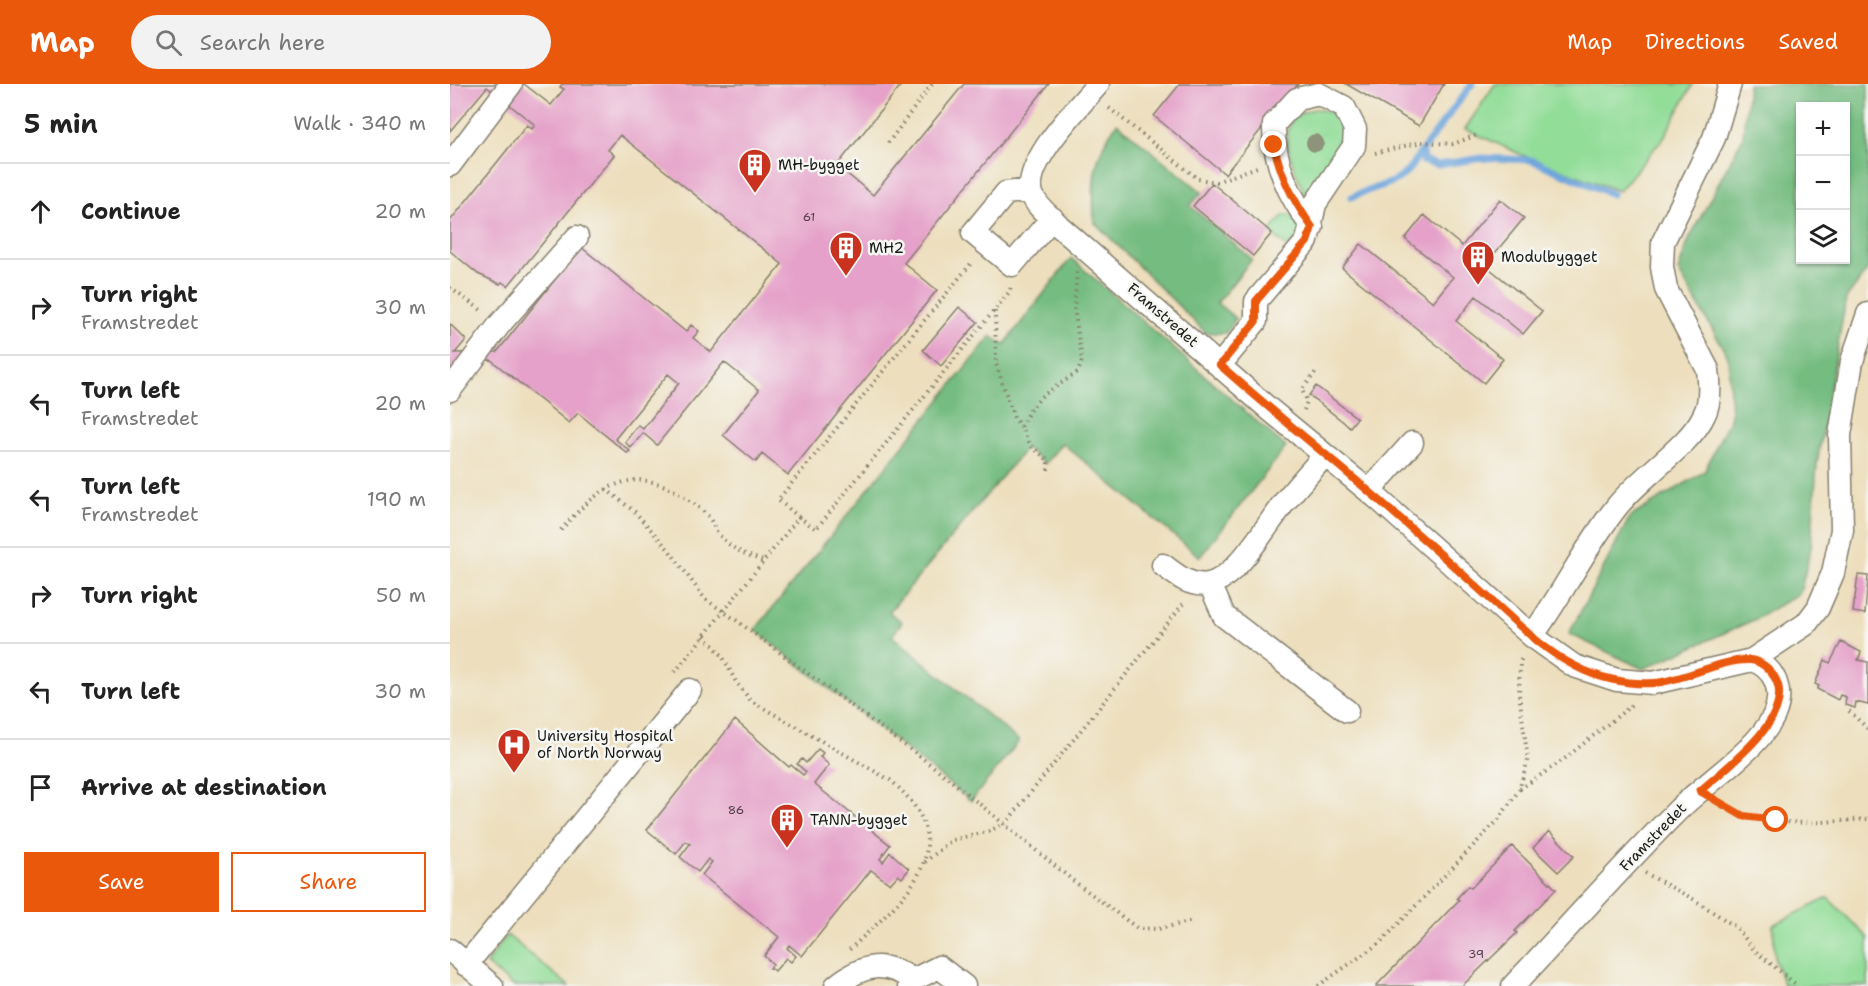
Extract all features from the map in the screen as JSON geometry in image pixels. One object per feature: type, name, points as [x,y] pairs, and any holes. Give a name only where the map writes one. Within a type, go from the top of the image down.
[{"type":"street","points":[[450,165],[511,84]]},
{"type":"street","points":[[1052,218],[1012,265],[973,233],[1006,193],[1030,190],[1031,176],[1038,160],[1098,84]]},
{"type":"street","points":[[1532,636],[1615,509],[1633,487],[1695,430],[1706,411],[1710,381],[1708,370],[1666,289],[1662,267],[1663,242],[1714,138],[1730,84]]},
{"type":"street","points":[[1220,365],[1256,321],[1256,301],[1307,242],[1312,227],[1315,204],[1354,146],[1355,129],[1344,108],[1319,94],[1297,99],[1274,124],[1277,160],[1295,204],[1312,227]]},
{"type":"street","name":"Framstredet","points":[[1030,190],[1035,202],[1081,245],[1369,491],[1532,636],[1574,666],[1597,675],[1634,682],[1669,680],[1736,662],[1752,660],[1806,624],[1818,608],[1833,573],[1842,530],[1840,435],[1852,361],[1868,314]]},
{"type":"street","points":[[450,390],[500,324],[577,237]]},
{"type":"street","points":[[1369,491],[1412,443]]},
{"type":"street","points":[[1204,584],[1235,565],[1325,455]]},
{"type":"street","points":[[1163,565],[1177,576],[1204,584],[1224,616],[1347,711]]},
{"type":"street","name":"Framstredet","points":[[1513,986],[1629,861],[1754,742],[1774,715],[1778,702],[1777,682],[1763,664],[1752,660]]},
{"type":"street","points":[[492,986],[458,958],[519,910],[690,690]]},
{"type":"street","points":[[836,986],[871,966],[896,968],[911,983],[939,967],[963,986]]},
{"type":"path","points":[[888,143],[932,84]]},
{"type":"path","points":[[1109,108],[1198,179],[1216,182],[1277,160]]},
{"type":"path","points":[[1345,159],[1422,142],[1435,145],[1453,144],[1477,135]]},
{"type":"path","points":[[987,244],[778,500],[816,529],[1010,291],[1012,265]]},
{"type":"path","points":[[1021,427],[1029,411],[1042,396],[1078,372],[1082,361],[1074,308],[1081,245]]},
{"type":"path","points":[[450,288],[500,324]]},
{"type":"path","points":[[995,310],[996,364],[1014,418],[1031,446],[1048,460],[1048,470]]},
{"type":"path","points":[[1302,390],[1318,369]]},
{"type":"path","points":[[561,530],[574,515],[606,489],[633,479],[662,485],[708,515],[717,531],[734,550],[763,561]]},
{"type":"path","points":[[606,489],[635,512],[669,550],[705,599],[1006,823],[1071,879],[1137,928],[1158,929],[1193,921]]},
{"type":"path","points":[[671,677],[799,517]]},
{"type":"path","points":[[924,862],[952,840],[987,832],[1006,823],[1204,584]]},
{"type":"path","points":[[704,636],[722,655],[751,701],[870,768],[905,792],[923,822],[927,847],[924,862],[911,889],[841,957]]},
{"type":"path","points":[[1318,986],[1381,942],[1498,820],[1519,790],[1528,760],[1520,694],[1520,662],[1532,636]]},
{"type":"path","points":[[1519,790],[1563,760],[1615,716],[1669,680]]},
{"type":"path","points":[[1849,711],[1868,729]]},
{"type":"path","points":[[1700,791],[1730,810],[1754,818],[1808,822],[1868,819]]},
{"type":"path","points":[[1629,861],[1726,920],[1754,950],[1798,986]]},
{"type":"green space","points":[[1495,84],[1693,84],[1664,137],[1619,191],[1522,155],[1465,129]]},
{"type":"green space","points":[[1748,84],[1868,84],[1868,269],[1846,299],[1817,463],[1811,548],[1800,593],[1756,619],[1643,669],[1569,634],[1630,517],[1704,472],[1731,416],[1728,356],[1678,271],[1689,239],[1743,137]]},
{"type":"green space","points":[[1315,109],[1333,114],[1342,122],[1344,133],[1341,146],[1334,159],[1307,194],[1304,193],[1290,156],[1288,132],[1292,122],[1300,114]]},
{"type":"green space","points":[[1117,123],[1202,192],[1190,206],[1252,259],[1217,303],[1236,319],[1226,333],[1206,333],[1094,222],[1095,170],[1103,147]]},
{"type":"green space","points":[[1284,215],[1290,215],[1300,224],[1299,235],[1288,248],[1270,232]]},
{"type":"green space","points":[[1071,258],[1286,447],[1200,557],[1062,443],[1045,464],[1026,448],[889,612],[902,622],[892,636],[1019,741],[971,801],[755,630],[991,336],[1004,345]]},
{"type":"green space","points":[[1828,898],[1868,938],[1868,986],[1784,986],[1775,960],[1773,925]]},
{"type":"green space","points":[[507,935],[569,986],[513,986],[486,964]]},
{"type":"building","points":[[450,84],[524,84],[551,105],[564,89],[560,87],[562,84],[902,84],[839,163],[841,164],[839,167],[873,195],[964,84],[1049,84],[904,263],[937,290],[788,475],[762,454],[756,462],[723,435],[759,390],[724,362],[657,445],[643,433],[631,448],[625,442],[638,425],[643,429],[679,383],[668,374],[615,439],[630,451],[627,453],[578,413],[569,423],[491,360],[459,362],[450,373],[450,324],[466,340],[455,353],[497,352],[581,247],[686,332],[691,325],[699,331],[693,338],[711,352],[782,264],[620,135],[608,150],[614,155],[508,286],[478,274],[450,251],[450,221],[527,125],[532,129],[535,125],[487,87],[450,131]]},
{"type":"building","points":[[1180,84],[1298,84],[1225,174],[1154,116]]},
{"type":"building","points":[[1346,84],[1444,84],[1419,126]]},
{"type":"building","points":[[1212,183],[1272,233],[1253,256],[1193,206]]},
{"type":"building","name":"Modulbygget","points":[[1500,199],[1524,218],[1485,265],[1542,311],[1523,334],[1476,296],[1456,321],[1503,359],[1484,383],[1342,268],[1361,244],[1433,302],[1453,277],[1405,239],[1424,215],[1462,246]]},
{"type":"building","points":[[959,307],[978,322],[941,366],[923,350]]},
{"type":"building","points":[[1316,386],[1357,418],[1350,427],[1309,395]]},
{"type":"building","points":[[1858,575],[1868,576],[1865,614],[1853,612]]},
{"type":"building","points":[[1841,642],[1861,652],[1858,660],[1868,662],[1868,705],[1856,702],[1855,708],[1845,705],[1846,697],[1840,695],[1838,700],[1817,689],[1819,686],[1815,684],[1825,660],[1830,663]]},
{"type":"building","name":"TANN-bygget","points":[[735,720],[789,767],[791,765],[803,775],[806,772],[797,764],[802,759],[806,763],[818,749],[823,753],[820,757],[829,765],[814,784],[890,845],[880,859],[883,862],[890,852],[909,869],[902,878],[898,875],[890,884],[871,870],[802,956],[789,945],[787,948],[796,956],[791,962],[786,958],[775,971],[770,968],[773,964],[764,956],[779,937],[702,875],[712,862],[708,859],[698,872],[680,857],[690,844],[686,841],[676,854],[647,830]]},
{"type":"building","points":[[1549,831],[1574,856],[1558,872],[1533,848]]},
{"type":"building","points":[[1512,846],[1556,889],[1515,931],[1517,933],[1462,986],[1376,986],[1459,900],[1457,898],[1468,886],[1471,888]]},
{"type":"waterway","points":[[1352,197],[1388,184],[1410,169],[1472,84]]},
{"type":"waterway","points":[[1422,151],[1423,161],[1438,165],[1482,158],[1531,160],[1612,194]]},
{"type":"place","name":"MH-bygget","points":[[755,194]]},
{"type":"place","name":"MH2","points":[[846,277]]},
{"type":"place","name":"Modulbygget","points":[[1478,286]]},
{"type":"place","name":"University Hospital of North Norway","points":[[514,774]]},
{"type":"place","name":"TANN-bygget","points":[[787,849]]},
{"type":"route","points":[[1274,145],[1277,160],[1295,204],[1312,227],[1307,242],[1256,301],[1256,321],[1220,365],[1269,409],[1376,497],[1532,636],[1574,666],[1617,680],[1653,683],[1681,678],[1736,662],[1752,660],[1763,664],[1773,675],[1779,690],[1774,715],[1754,742],[1700,791],[1743,816],[1776,820]]}]
